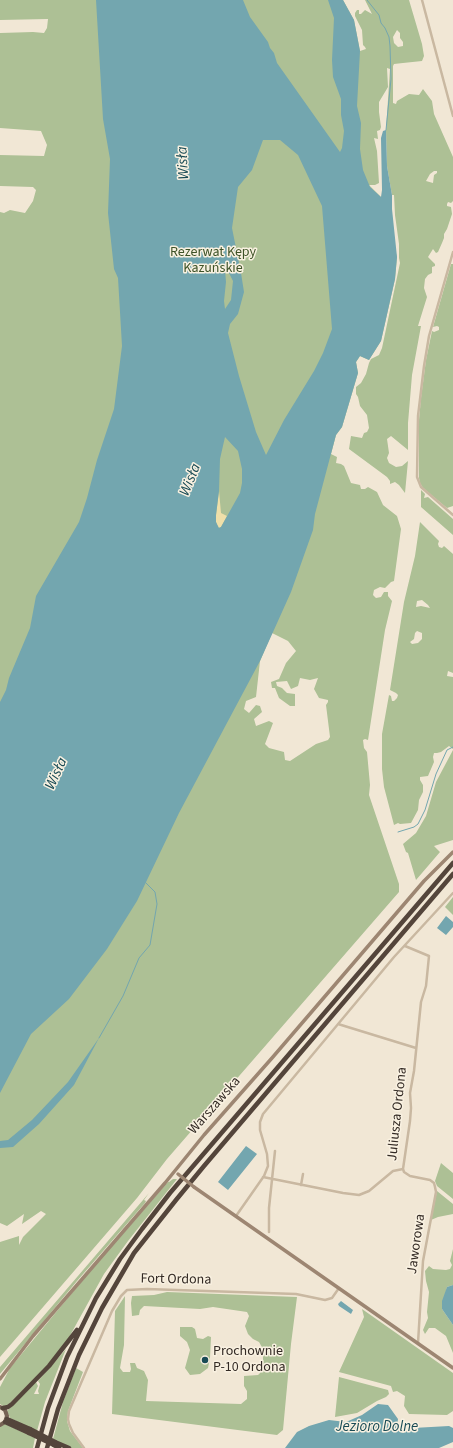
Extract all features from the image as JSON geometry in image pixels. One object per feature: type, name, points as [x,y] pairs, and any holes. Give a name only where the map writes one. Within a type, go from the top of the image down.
[{"type":"highway","points":[[37,1448],[55,1386],[66,1357],[102,1287],[120,1259],[170,1193],[453,863]]},
{"type":"highway","points":[[47,1448],[61,1402],[79,1355],[102,1308],[134,1253],[204,1166],[453,874]]},
{"type":"highway","points":[[1,1407],[8,1407],[12,1404],[49,1366],[82,1324]]},
{"type":"highway","points":[[6,1420],[55,1444],[68,1448]]},
{"type":"highway","points":[[55,1444],[59,1448]]},
{"type":"main road","name":"Warszawska","points":[[0,1379],[38,1330],[176,1173],[204,1135],[416,890],[453,852]]},
{"type":"main road","points":[[176,1173],[453,1368]]},
{"type":"main road","points":[[0,1425],[6,1420],[6,1412],[1,1407]]},
{"type":"street","points":[[422,0],[453,116]]},
{"type":"street","points":[[453,252],[429,336],[424,366],[418,416],[417,477],[421,487],[453,515]]},
{"type":"street","points":[[236,1216],[263,1177],[268,1164],[260,1130],[260,1122],[263,1114],[394,957],[453,893]]},
{"type":"street","name":"Juliusza Ordona","points":[[263,1177],[359,1195],[370,1191],[393,1171],[403,1169],[410,1121],[410,1093],[421,1002],[426,986],[429,956],[405,946]]},
{"type":"street","name":"Juliusza Ordona","points":[[338,1024],[416,1048]]},
{"type":"street","points":[[269,1232],[268,1208],[275,1151]]},
{"type":"street","name":"Jaworowa","points":[[403,1169],[404,1172],[410,1176],[430,1180],[434,1183],[436,1192],[423,1261],[418,1343]]},
{"type":"street","points":[[301,1185],[303,1174]]},
{"type":"street","name":"Fort Ordona","points":[[84,1448],[73,1433],[68,1420],[69,1411],[112,1311],[121,1296],[128,1290],[147,1289],[296,1294],[325,1300],[332,1298],[339,1288]]},
{"type":"green space","name":"Rezerwat Kępy Kazuńskie","points":[[0,0],[343,0],[354,20],[360,51],[366,49],[363,45],[362,30],[355,13],[359,10],[359,14],[361,14],[365,10],[372,14],[365,0],[409,0],[424,56],[422,61],[394,64],[393,103],[396,104],[397,101],[409,94],[419,95],[423,89],[432,101],[434,114],[453,157],[453,201],[451,203],[448,202],[447,204],[447,206],[451,207],[452,214],[438,252],[436,253],[433,249],[428,257],[435,264],[435,266],[432,267],[432,273],[425,279],[424,288],[427,297],[418,326],[421,326],[412,375],[408,423],[408,450],[391,436],[387,439],[389,453],[387,458],[389,463],[396,467],[402,466],[408,461],[405,493],[399,485],[395,482],[390,484],[387,477],[349,449],[351,436],[362,438],[364,433],[367,432],[369,428],[367,415],[360,406],[356,394],[356,387],[361,383],[366,374],[371,359],[379,355],[382,348],[400,263],[394,195],[392,195],[387,166],[386,130],[390,69],[387,68],[388,87],[379,102],[381,127],[380,130],[377,131],[378,139],[374,138],[377,151],[379,183],[369,185],[381,197],[397,257],[395,279],[381,341],[369,360],[360,356],[356,362],[358,373],[342,427],[336,435],[331,454],[337,457],[336,463],[344,466],[351,483],[360,485],[361,489],[368,487],[377,492],[383,505],[397,516],[401,529],[394,581],[385,588],[380,587],[374,590],[373,595],[376,598],[381,597],[384,592],[388,592],[388,596],[392,601],[385,630],[368,740],[363,740],[364,748],[367,752],[370,785],[369,795],[399,884],[399,892],[167,1159],[137,1198],[0,1357],[0,1242],[19,1236],[19,1245],[23,1237],[46,1214],[41,1211],[22,1224],[24,1214],[7,1226],[0,1223],[0,212],[4,213],[10,210],[25,213],[33,201],[36,190],[33,187],[0,186],[0,155],[44,156],[47,145],[41,131],[0,128],[0,33],[44,33],[47,28],[48,19],[0,20]],"holes":[[[397,30],[400,33],[403,46],[398,47],[394,43],[393,37]],[[437,171],[434,175],[433,183],[426,181],[430,174]],[[272,633],[288,641],[296,651],[286,663],[279,679],[271,682],[272,688],[275,688],[279,698],[290,706],[295,706],[295,694],[287,693],[282,688],[277,686],[276,682],[287,681],[291,689],[298,686],[300,678],[310,680],[318,678],[314,689],[319,698],[328,700],[326,705],[330,737],[328,740],[316,744],[290,761],[285,760],[284,752],[269,748],[265,744],[273,723],[269,721],[256,726],[254,719],[262,712],[260,706],[256,705],[249,713],[244,709],[246,701],[256,697],[260,661]]]},
{"type":"green space","points":[[451,264],[453,264],[453,506],[447,508],[423,488],[420,483],[419,420],[426,360],[432,331],[434,332],[439,330],[439,327],[437,326],[433,327]]},
{"type":"green space","points":[[421,490],[425,494],[424,498],[428,497],[453,519],[453,535],[421,507]]},
{"type":"green space","points":[[420,522],[439,541],[439,547],[442,548],[444,546],[453,554],[453,673],[448,671],[447,676],[453,677],[453,749],[449,746],[441,752],[434,753],[434,762],[428,776],[420,777],[423,785],[423,792],[419,800],[418,810],[411,823],[398,823],[394,825],[384,787],[382,769],[382,734],[389,695],[391,696],[392,701],[394,701],[398,695],[390,690],[404,602],[415,556]],"holes":[[[422,600],[428,605],[430,608],[421,606],[416,607],[417,601]],[[417,631],[422,633],[422,639],[418,643],[412,644],[410,642],[414,639]]]},
{"type":"green space","points":[[453,750],[453,840],[434,846],[440,852],[416,880],[408,853],[406,852],[403,844],[416,833],[426,816],[436,782]]},
{"type":"green space","points":[[453,897],[453,915],[445,907]]},
{"type":"green space","points":[[441,1163],[453,1173],[453,1199],[437,1186],[435,1181]]},
{"type":"green space","points":[[173,1179],[177,1179],[104,1274],[67,1341],[52,1361],[8,1405],[3,1406],[0,1404],[0,1387],[10,1368],[91,1270],[168,1182]]},
{"type":"green space","points":[[437,1191],[453,1204],[453,1214],[431,1220]]},
{"type":"green space","points":[[149,1193],[144,1200],[146,1201],[145,1203],[77,1281],[0,1374],[0,1367]]},
{"type":"green space","points":[[453,1249],[453,1285],[447,1287],[442,1309],[453,1325],[453,1353],[446,1336],[435,1328],[429,1328],[425,1334],[423,1330],[428,1318],[427,1312],[429,1292],[425,1271],[429,1266],[433,1269],[450,1269],[452,1265],[450,1261]]},
{"type":"green space","points":[[167,1292],[297,1297],[283,1430],[277,1435],[112,1414],[115,1311],[125,1296],[124,1345],[120,1368],[123,1372],[130,1372],[130,1363],[135,1363],[137,1368],[144,1371],[148,1380],[146,1401],[241,1404],[247,1399],[247,1391],[244,1386],[244,1376],[258,1375],[263,1370],[263,1349],[259,1342],[248,1334],[245,1326],[249,1316],[247,1312],[213,1307],[200,1309],[144,1306],[140,1310],[139,1315],[132,1316],[132,1296],[154,1295]]},
{"type":"green space","points":[[362,1309],[453,1373],[453,1411],[447,1415],[409,1414],[404,1406],[405,1396],[397,1391],[393,1392],[391,1386],[339,1372],[364,1317]]},
{"type":"green space","points":[[180,1327],[192,1327],[195,1329],[197,1338],[203,1339],[208,1336],[211,1337],[208,1368],[200,1374],[190,1375],[185,1368],[190,1350],[187,1342],[180,1336]]},
{"type":"green space","points":[[66,1349],[45,1402],[37,1431],[10,1418],[7,1411],[36,1382],[38,1386],[34,1394],[39,1394],[38,1391],[40,1384],[38,1381]]},
{"type":"green space","points":[[76,1368],[83,1372],[68,1411],[67,1421],[70,1431],[83,1448],[71,1448],[53,1439],[63,1402]]},
{"type":"green space","points":[[339,1377],[388,1390],[389,1394],[357,1413],[335,1417]]},
{"type":"green space","points":[[5,1424],[35,1438],[33,1448],[0,1448],[0,1425]]},
{"type":"sand","points":[[219,491],[221,513],[227,516],[221,527],[218,528],[216,515]]},
{"type":"water","name":"Rezerwat Kępy Kazuńskie","points":[[96,0],[243,0],[250,17],[274,53],[277,63],[340,152],[342,148],[344,131],[341,115],[341,99],[333,77],[332,60],[334,18],[328,0],[343,0],[354,20],[360,51],[357,106],[361,123],[360,149],[363,170],[370,187],[381,197],[381,138],[383,131],[386,130],[387,166],[392,195],[397,257],[395,279],[381,341],[369,360],[360,356],[356,362],[358,373],[342,427],[336,435],[315,514],[313,530],[291,592],[260,661],[179,813],[137,901],[107,949],[69,999],[31,1034],[0,1093],[0,702],[30,628],[36,596],[79,522],[114,409],[122,346],[118,278],[114,269],[108,213],[110,159],[103,119]],"holes":[[[263,140],[280,140],[298,155],[322,206],[332,329],[314,371],[284,420],[266,455],[256,432],[228,333],[230,324],[238,314],[244,292],[232,228],[238,187],[252,170]],[[227,269],[233,281],[231,300],[225,309],[225,270]],[[225,437],[238,451],[242,469],[242,483],[240,493],[221,527],[219,528],[216,522],[216,515],[219,491],[220,459]]]},
{"type":"water","points":[[446,916],[453,922],[453,927],[446,935],[437,928]]},
{"type":"water","points":[[99,1038],[74,1085],[39,1124],[13,1147],[0,1148],[0,1141],[8,1140],[32,1120],[68,1082]]},
{"type":"water","points":[[246,1146],[257,1154],[228,1190],[218,1182]]},
{"type":"water","points":[[453,1285],[453,1325],[442,1309],[442,1301],[447,1287]]},
{"type":"water","points":[[341,1301],[353,1310],[351,1314],[339,1306],[338,1304]]},
{"type":"water","name":"Jezioro Dolne","points":[[378,1404],[388,1405],[398,1419],[397,1426],[399,1431],[403,1433],[413,1428],[449,1426],[453,1428],[453,1442],[439,1448],[285,1448],[297,1432],[309,1426],[329,1420],[346,1422],[362,1415]]},
{"type":"waterway","points":[[367,0],[379,15],[381,23],[389,37],[391,79],[386,130]]},
{"type":"waterway","points":[[398,832],[414,827],[418,824],[425,810],[436,774],[447,750],[453,747]]},
{"type":"waterway","points":[[99,1038],[123,996],[139,958],[150,945],[157,904],[155,892],[145,882]]},
{"type":"place","name":"Prochownie P-10 Ordona","points":[[205,1360]]},
{"type":"water label","name":"Wisła","points":[[184,163]]},
{"type":"water label","name":"Wisła","points":[[191,480]]},
{"type":"water label","name":"Wisła","points":[[57,774]]}]
